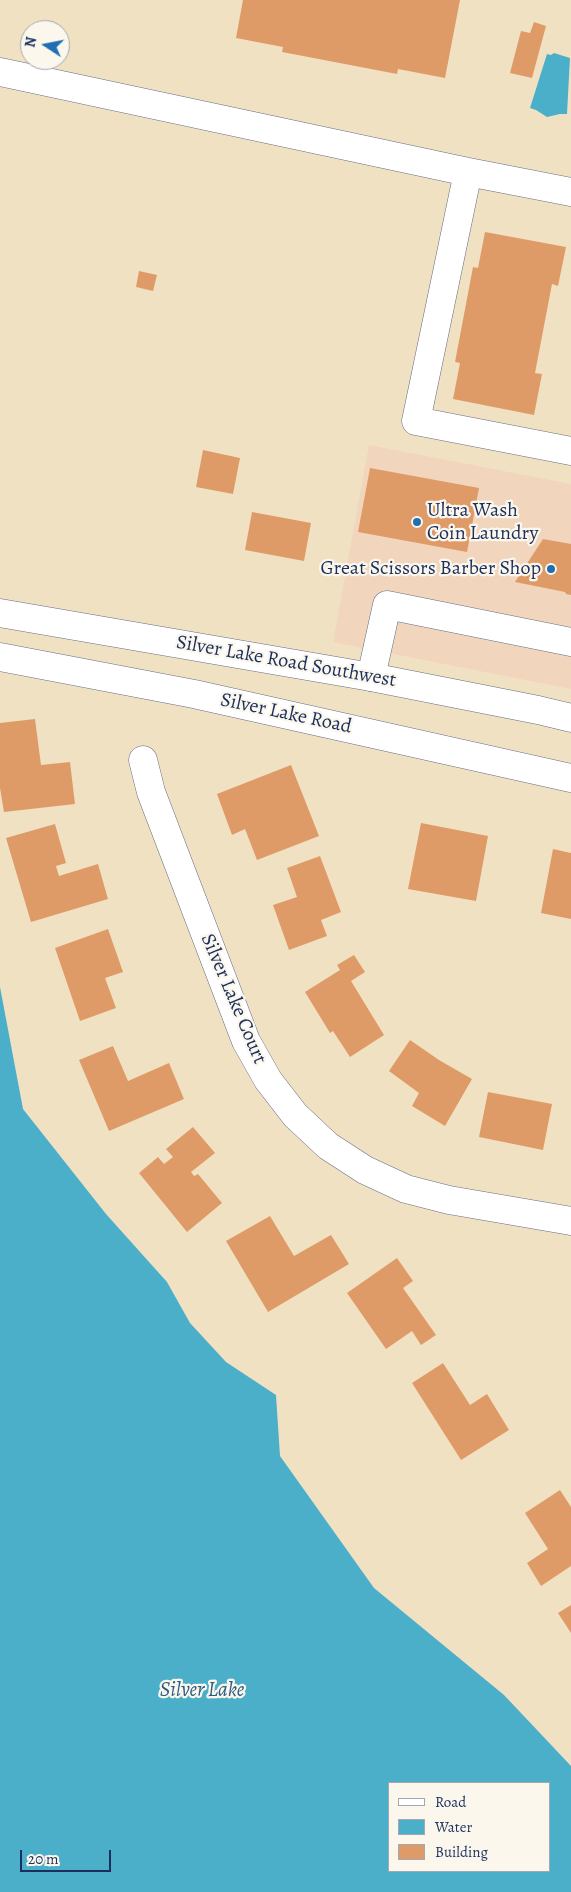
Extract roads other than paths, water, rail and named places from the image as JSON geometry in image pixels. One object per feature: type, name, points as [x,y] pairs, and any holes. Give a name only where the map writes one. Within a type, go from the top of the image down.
[{"type":"main road","points":[[0,72],[468,172],[571,192]]},
{"type":"main road","points":[[468,172],[416,421],[571,451]]},
{"type":"main road","points":[[371,677],[387,605],[571,642]]},
{"type":"main road","name":"Silver Lake Road Southwest","points":[[0,613],[371,677],[571,718]]},
{"type":"main road","name":"Silver Lake Road","points":[[0,656],[203,696],[571,778]]},
{"type":"main road","name":"Silver Lake Court","points":[[142,760],[151,792],[246,1041],[268,1080],[295,1115],[328,1146],[365,1170],[406,1189],[449,1200],[571,1221]]},
{"type":"water","points":[[554,53],[570,58],[567,114],[547,117],[530,108],[547,54],[551,55]]},
{"type":"water","name":"Silver Lake","points":[[0,987],[23,1109],[106,1214],[167,1282],[190,1323],[226,1362],[276,1395],[280,1456],[374,1588],[504,1695],[571,1766],[571,1892],[0,1892]]},
{"type":"place","name":"Ultra Wash Coin Laundry","points":[[417,522]]},
{"type":"place","name":"Great Scissors Barber Shop","points":[[551,569]]}]
